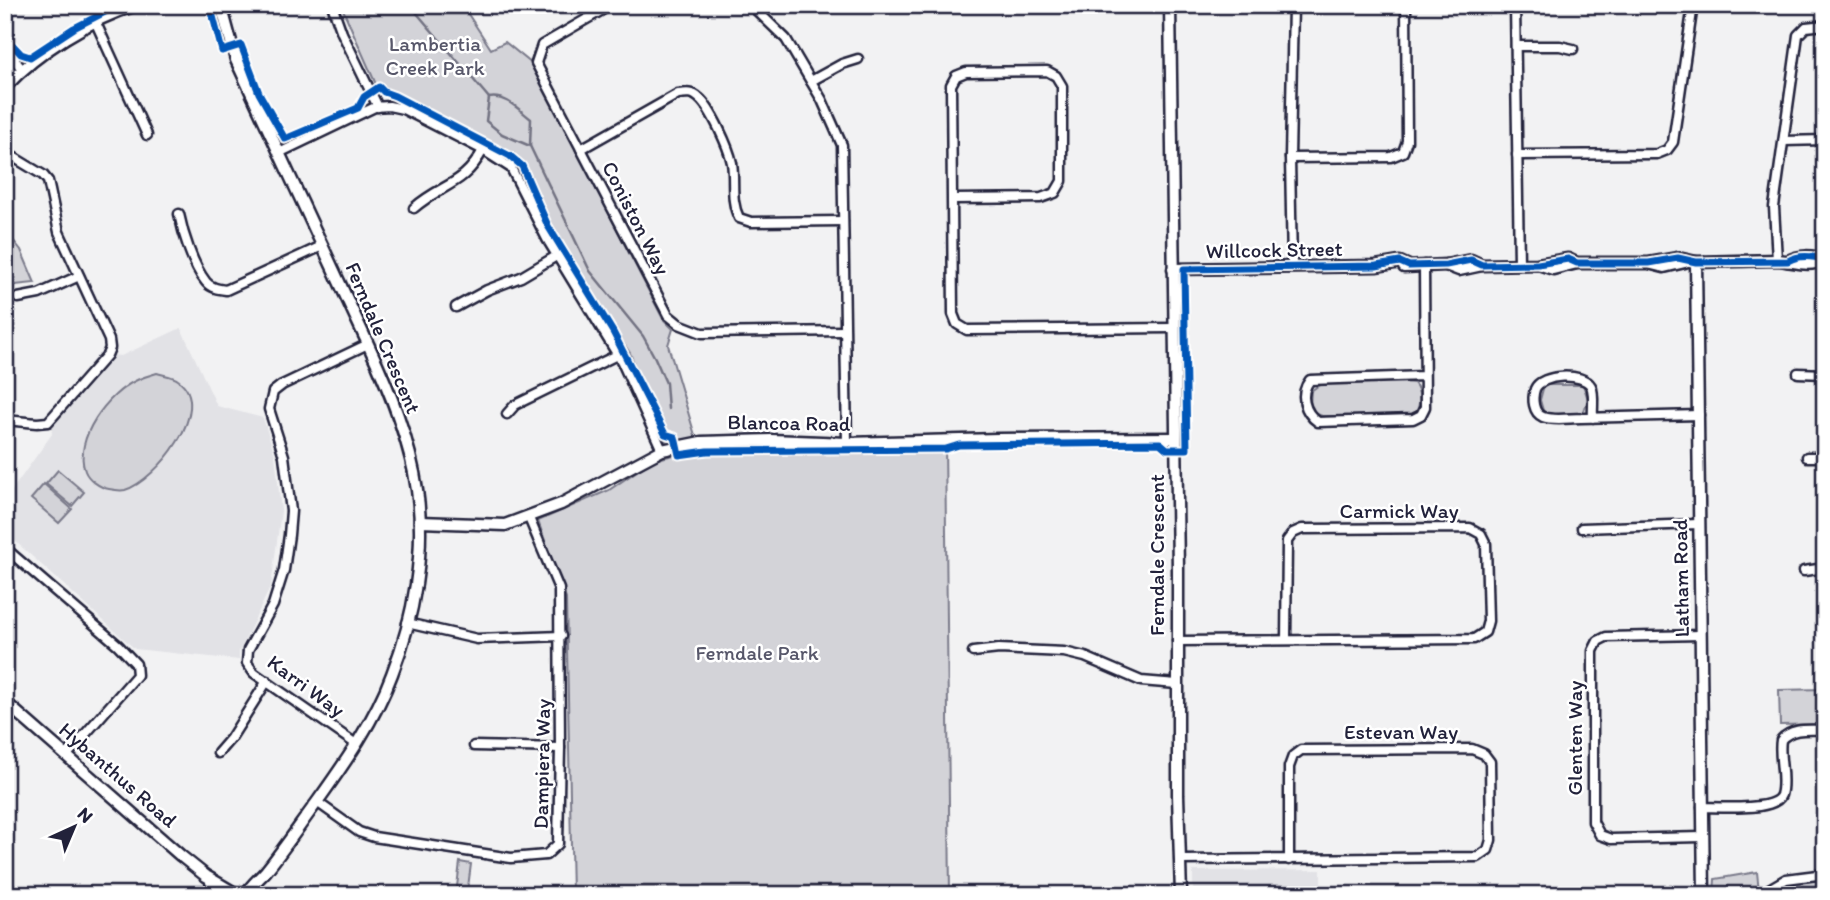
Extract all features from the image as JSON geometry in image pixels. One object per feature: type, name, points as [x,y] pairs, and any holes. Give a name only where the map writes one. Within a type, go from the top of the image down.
[{"type":"street","points":[[5,87],[22,69],[50,48],[136,5]]},
{"type":"street","name":"Ferndale Crescent","points":[[221,5],[236,60],[388,391],[412,463],[420,522],[417,572],[393,673],[356,744],[264,873],[253,895]]},
{"type":"street","points":[[332,5],[342,33],[378,107]]},
{"type":"street","name":"Coniston Way","points":[[611,5],[542,45],[536,63],[668,315],[679,324],[702,333],[844,331]]},
{"type":"street","points":[[751,5],[786,39],[822,100],[842,145],[847,443]]},
{"type":"street","name":"Ferndale Crescent","points":[[1170,5],[1181,895]]},
{"type":"street","points":[[1292,266],[1290,159],[1293,5]]},
{"type":"street","points":[[1290,159],[1391,157],[1402,152],[1407,141],[1406,5]]},
{"type":"street","points":[[1515,5],[1519,264]]},
{"type":"street","points":[[1517,155],[1657,154],[1667,150],[1673,142],[1693,5]]},
{"type":"street","points":[[96,23],[147,135]]},
{"type":"street","points":[[1776,260],[1774,206],[1798,35],[1806,27],[1825,25]]},
{"type":"street","points":[[1516,46],[1560,46],[1573,49]]},
{"type":"street","points":[[5,49],[22,69]]},
{"type":"street","points":[[811,81],[842,64],[858,59]]},
{"type":"street","points":[[953,199],[1041,198],[1055,193],[1062,181],[1062,86],[1056,76],[1047,71],[965,72],[956,76],[951,85],[953,314],[957,324],[967,330],[1174,328]]},
{"type":"street","points":[[581,149],[678,94],[689,92],[700,98],[724,139],[732,166],[733,207],[739,218],[751,222],[843,221]]},
{"type":"street","points":[[279,153],[378,107],[389,106],[403,109],[483,150],[511,168],[547,239],[617,355],[662,450]]},
{"type":"street","points":[[1784,141],[1825,140]]},
{"type":"street","points":[[414,208],[424,199],[463,177],[477,162],[483,150]]},
{"type":"street","points":[[5,152],[43,175],[48,181],[59,232],[109,340],[110,348],[107,355],[48,422],[5,420]]},
{"type":"street","points":[[179,214],[183,235],[204,280],[216,289],[226,290],[321,246]]},
{"type":"street","points":[[456,307],[487,290],[521,277],[558,255]]},
{"type":"street","name":"Willcock Street","points":[[1173,270],[1376,266],[1401,262],[1409,266],[1446,265],[1471,260],[1482,265],[1538,264],[1568,259],[1577,263],[1649,263],[1678,258],[1692,261],[1788,261],[1795,257],[1816,257],[1824,260]]},
{"type":"street","name":"Latham Road","points":[[1692,261],[1699,415],[1704,895]]},
{"type":"street","points":[[1424,265],[1425,407],[1421,415],[1412,419],[1318,422],[1304,408],[1305,386],[1310,380],[1424,376]]},
{"type":"street","points":[[18,298],[39,294],[79,276]]},
{"type":"street","name":"Karri Way","points":[[356,744],[254,673],[247,663],[248,650],[273,605],[284,570],[291,510],[284,456],[269,409],[270,398],[282,385],[368,344]]},
{"type":"street","points":[[507,414],[515,405],[617,355]]},
{"type":"street","points":[[1798,373],[1825,374]]},
{"type":"street","points":[[1592,418],[1592,388],[1586,380],[1579,377],[1546,378],[1539,382],[1534,391],[1534,407],[1538,414],[1546,418],[1592,418],[1699,415]]},
{"type":"street","name":"Blancoa Road","points":[[420,522],[505,525],[561,504],[662,450],[701,442],[771,440],[847,443],[1176,438]]},
{"type":"street","points":[[1807,457],[1825,457]]},
{"type":"street","name":"Dampiera Way","points":[[317,802],[359,832],[374,837],[511,858],[546,855],[558,844],[561,636],[559,589],[529,518]]},
{"type":"street","points":[[1582,528],[1699,524]]},
{"type":"street","name":"Carmick Way","points":[[1177,641],[1474,639],[1485,632],[1488,621],[1486,544],[1480,534],[1470,528],[1302,529],[1293,533],[1287,541],[1286,640]]},
{"type":"street","points":[[5,548],[118,645],[136,664],[137,675],[66,755]]},
{"type":"street","points":[[1804,570],[1825,568]]},
{"type":"street","points":[[407,623],[477,639],[561,636]]},
{"type":"street","name":"Glenten Way","points":[[1700,635],[1606,637],[1598,641],[1592,651],[1592,822],[1600,835],[1611,839],[1703,837]]},
{"type":"street","points":[[973,652],[999,649],[1064,652],[1085,657],[1141,681],[1177,684]]},
{"type":"street","points":[[218,753],[231,738],[267,681]]},
{"type":"street","name":"Hybanthus Road","points":[[6,703],[206,876],[224,895]]},
{"type":"street","points":[[1702,807],[1755,807],[1775,802],[1781,795],[1782,787],[1781,740],[1786,734],[1797,730],[1825,730]]},
{"type":"street","points":[[474,746],[560,748]]},
{"type":"street","name":"Estevan Way","points":[[1181,860],[1289,860],[1478,857],[1488,850],[1492,841],[1490,762],[1484,754],[1472,749],[1301,750],[1293,756],[1289,767],[1289,860]]},
{"type":"street","name":"Ferndale Crescent","points":[[245,895],[254,881],[264,873]]},
{"type":"street","points":[[1769,888],[1786,879],[1825,874]]},
{"type":"street","name":"Hybanthus Road","points":[[206,876],[238,895]]},
{"type":"shaded area","points":[[181,328],[217,406],[263,418],[275,455],[281,511],[271,586],[239,652],[239,660],[135,649],[5,532],[5,500],[52,434],[51,425],[111,355],[121,356]]},
{"type":"shaded area","points":[[1321,870],[1321,895],[1193,895],[1193,871]]},
{"type":"green space","name":"Lambertia Creek Park","points":[[341,5],[462,5],[491,49],[505,42],[532,64],[663,319],[673,329],[668,345],[697,442],[675,447],[664,440],[630,353],[566,254],[514,153],[393,92],[378,89]]},
{"type":"green space","points":[[5,230],[21,250],[35,283],[15,285],[5,292]]},
{"type":"green space","points":[[157,373],[178,380],[188,392],[190,407],[186,424],[165,458],[138,484],[123,490],[102,487],[85,471],[84,445],[89,432],[96,418],[115,395],[137,380]]},
{"type":"green space","points":[[1322,383],[1414,383],[1418,390],[1419,402],[1415,414],[1322,416],[1314,412],[1311,406],[1311,391]]},
{"type":"green space","points":[[1544,385],[1583,385],[1588,399],[1583,414],[1544,414],[1540,400]]},
{"type":"green space","name":"Ferndale Park","points":[[945,441],[950,895],[572,895],[566,599],[538,521],[609,490],[653,460],[699,449],[787,449]]},
{"type":"green space","points":[[58,470],[84,492],[72,506],[46,484]]},
{"type":"green space","points":[[44,484],[72,509],[59,523],[31,499]]},
{"type":"green space","points":[[1825,689],[1825,724],[1780,725],[1779,690]]},
{"type":"green space","points":[[460,862],[471,864],[467,895],[456,895]]},
{"type":"green space","points":[[1757,872],[1762,895],[1714,895],[1715,879]]},
{"type":"green space","points":[[1825,880],[1825,895],[1779,895],[1793,884]]},
{"type":"waterway","points":[[410,5],[489,98]]},
{"type":"waterway","points":[[489,98],[486,121],[502,134],[530,146],[590,271],[643,336],[666,383],[668,409]]},
{"type":"waterway","points":[[489,98],[506,101],[531,119],[530,146]]},
{"type":"cycle path","points":[[5,37],[21,54],[30,57],[74,28],[119,5]]},
{"type":"cycle path","points":[[210,5],[222,51],[241,45],[259,93],[285,139],[358,108],[364,97],[379,87],[510,156],[522,166],[548,226],[613,332],[665,434],[675,437],[679,455],[707,451],[946,449],[959,445],[1160,443],[1167,449],[1187,449],[1184,269],[1376,266],[1400,262],[1409,266],[1446,265],[1471,260],[1482,265],[1538,264],[1568,259],[1577,263],[1649,263],[1678,258],[1696,262],[1788,261],[1806,256],[1825,260]]}]
